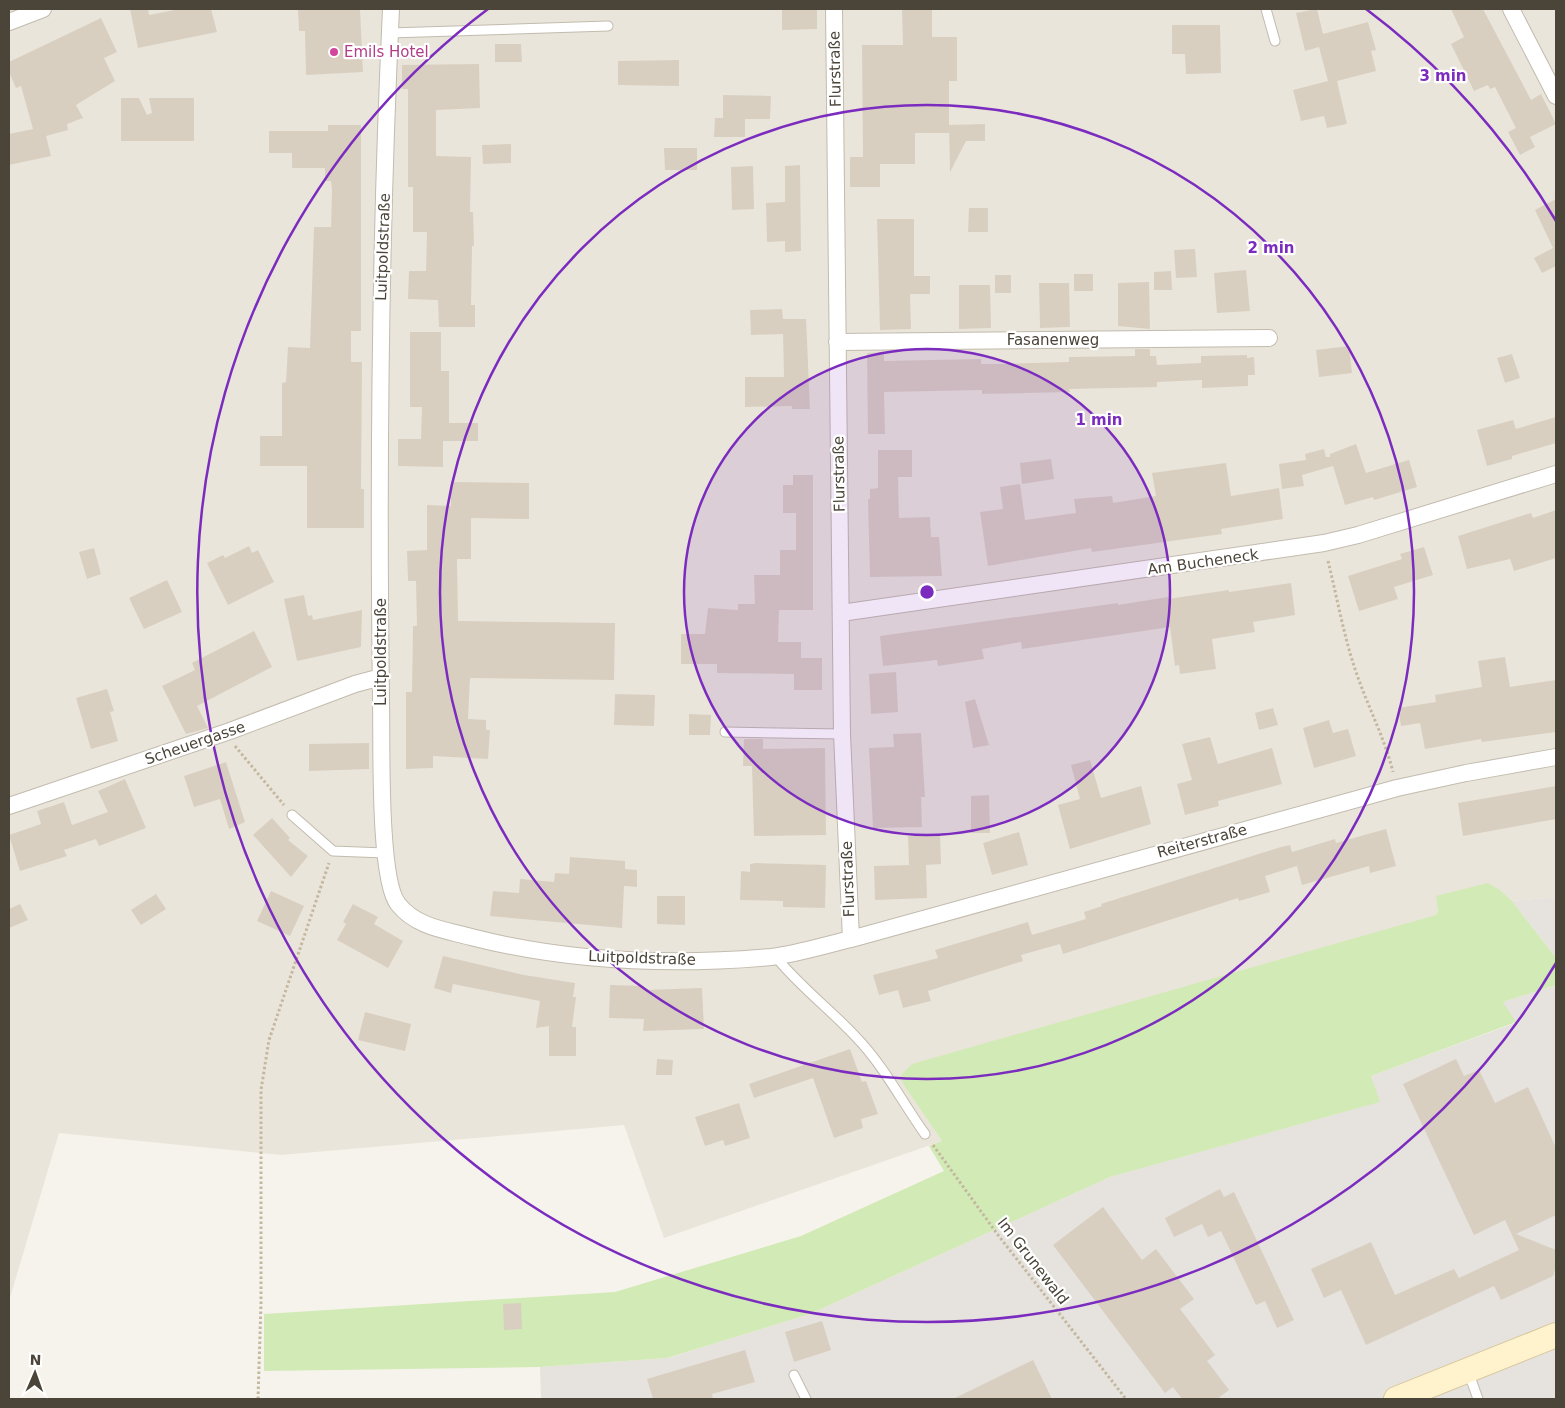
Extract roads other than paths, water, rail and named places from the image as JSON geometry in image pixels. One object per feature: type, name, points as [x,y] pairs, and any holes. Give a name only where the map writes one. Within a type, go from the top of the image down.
[{"type":"main road","points":[[1396,1399],[1556,1335]]},
{"type":"street","points":[[9,22],[42,9]]},
{"type":"street","name":"Luitpoldstraße","points":[[392,9],[380,341],[381,677],[385,853],[390,889],[395,901],[410,916],[429,926],[482,940],[557,954],[629,961],[707,961],[775,956],[851,939]]},
{"type":"street","name":"Flurstraße","points":[[834,9],[842,734],[851,939]]},
{"type":"street","points":[[1511,9],[1556,96]]},
{"type":"street","name":"Fasanenweg","points":[[837,342],[1269,338]]},
{"type":"street","name":"Am Bucheneck","points":[[841,613],[1324,543],[1358,535],[1556,474]]},
{"type":"street","name":"Scheuergasse","points":[[9,806],[230,731],[355,684],[381,677]]},
{"type":"street","name":"Reiterstraße","points":[[851,939],[1397,788],[1466,773],[1556,757]]},
{"type":"lane","points":[[1266,9],[1275,42]]},
{"type":"lane","points":[[390,33],[608,26]]},
{"type":"lane","points":[[725,732],[842,734]]},
{"type":"lane","points":[[292,815],[333,851],[385,853]]},
{"type":"lane","points":[[775,956],[787,971],[858,1038],[881,1068],[925,1134]]},
{"type":"lane","points":[[1468,1371],[1478,1399]]},
{"type":"lane","points":[[794,1375],[806,1399]]},
{"type":"place","name":"Emils Hotel","points":[[334,52]]}]
